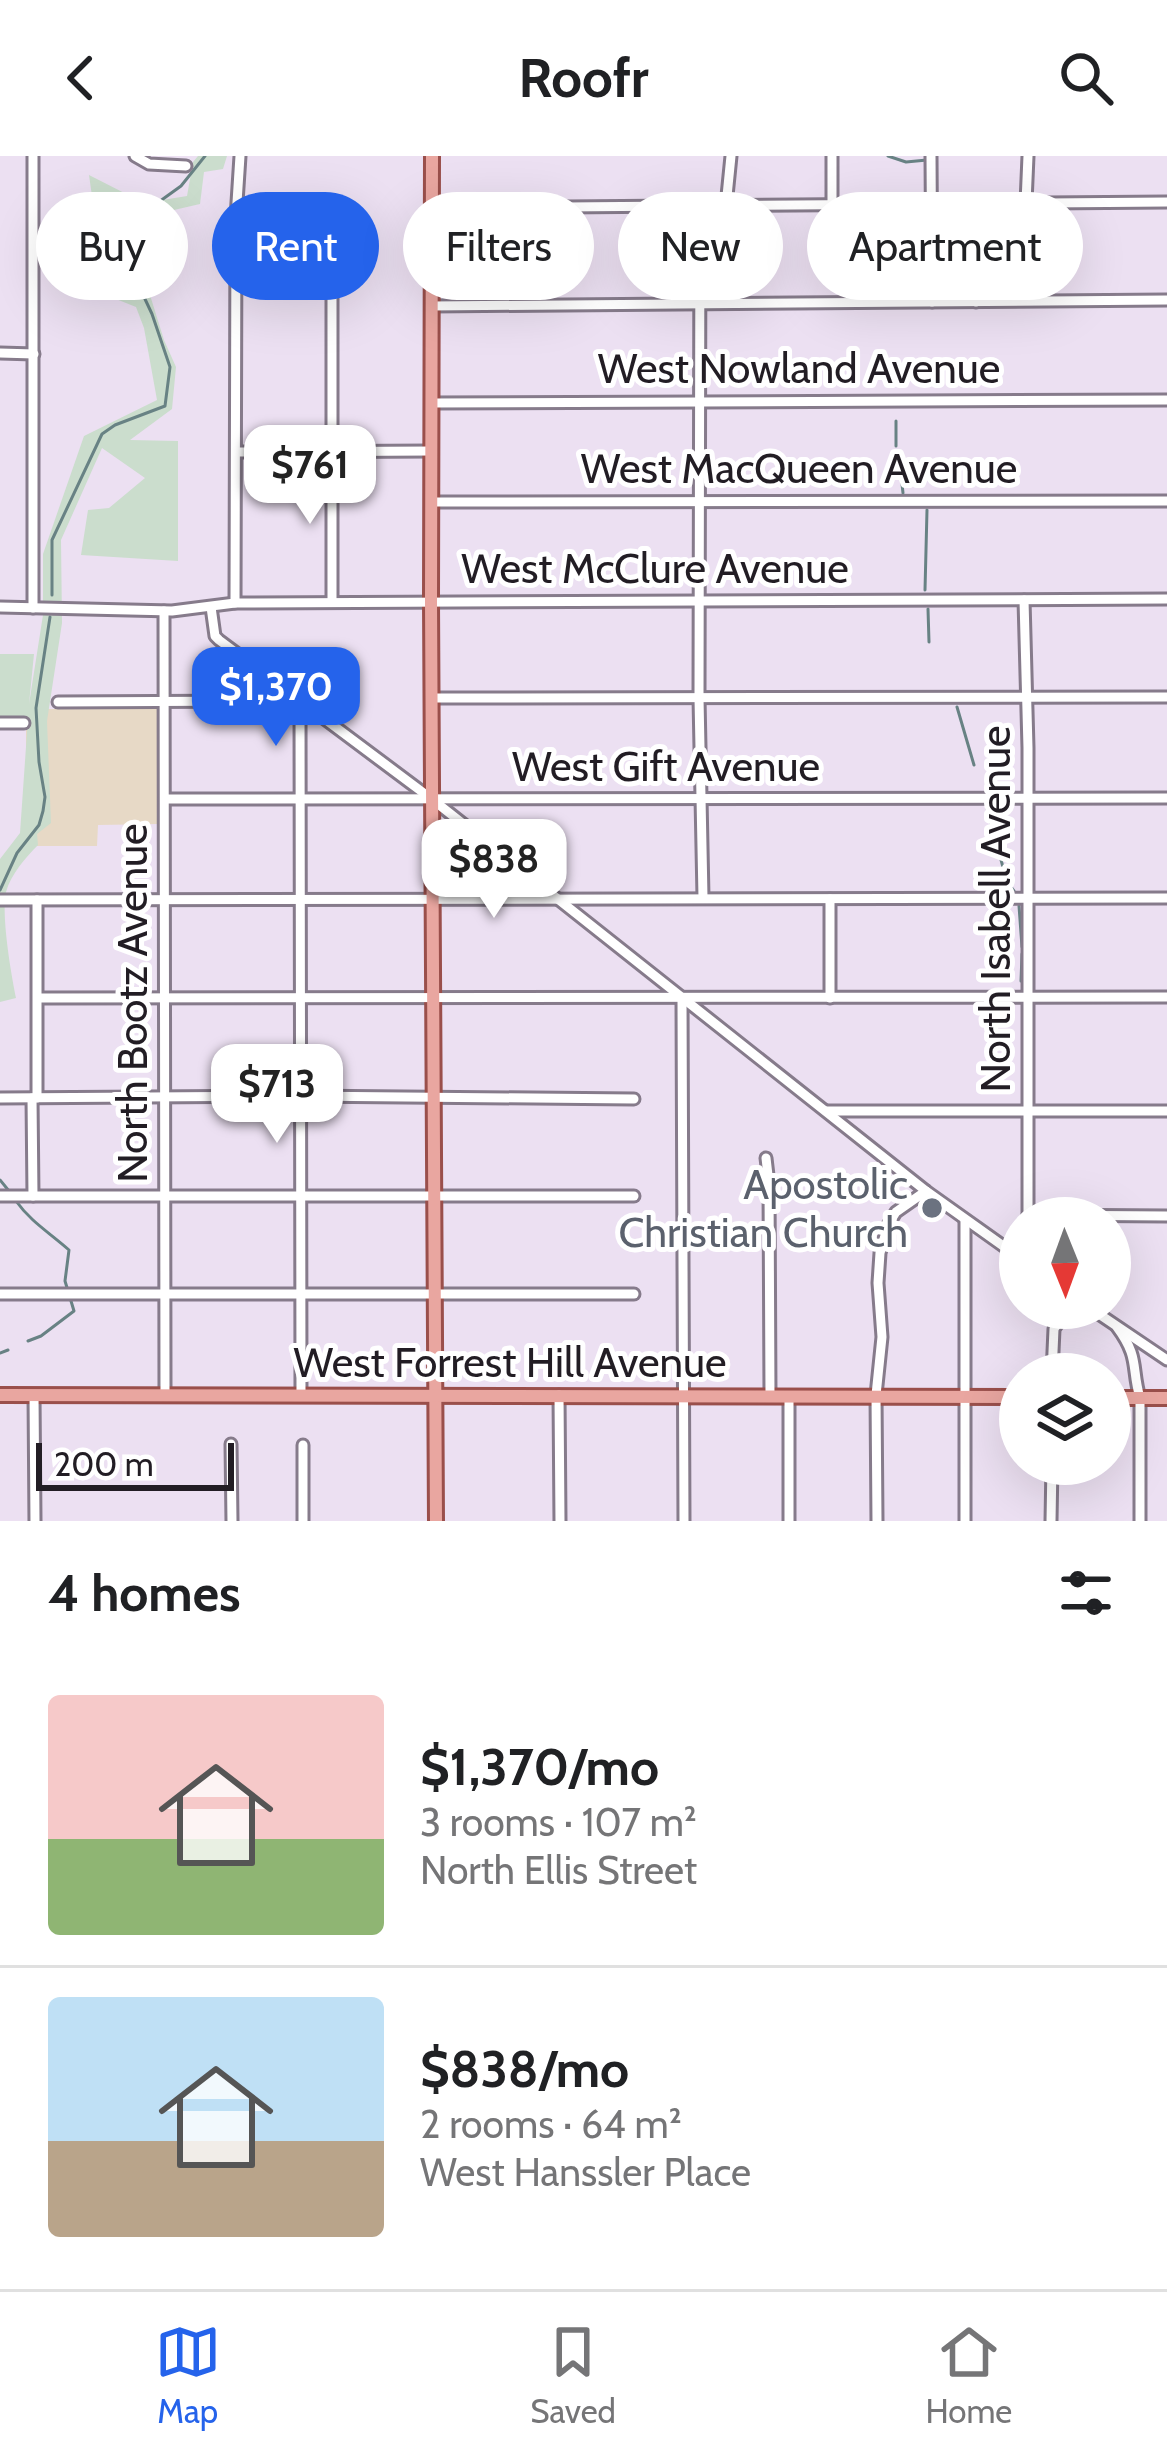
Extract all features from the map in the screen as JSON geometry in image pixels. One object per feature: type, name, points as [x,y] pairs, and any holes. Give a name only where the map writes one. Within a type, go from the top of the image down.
[{"type":"main road","points":[[432,156],[432,192]]},
{"type":"main road","points":[[432,300],[436,1521]]},
{"type":"main road","name":"West Forrest Hill Avenue","points":[[0,1395],[999,1397]]},
{"type":"main road","points":[[1131,1398],[1167,1398]]},
{"type":"street","points":[[33,156],[33,608]]},
{"type":"street","points":[[135,156],[148,164],[186,166]]},
{"type":"street","points":[[235,603],[240,156]]},
{"type":"street","points":[[727,192],[731,156]]},
{"type":"street","points":[[832,156],[832,192]]},
{"type":"street","points":[[931,156],[932,192]]},
{"type":"street","points":[[1026,192],[1028,156]]},
{"type":"street","points":[[1083,203],[1167,202]]},
{"type":"street","points":[[332,300],[332,602]]},
{"type":"street","points":[[699,300],[703,897]]},
{"type":"street","points":[[432,306],[1167,301]]},
{"type":"street","points":[[0,353],[34,354]]},
{"type":"street","name":"West Nowland Avenue","points":[[432,403],[1167,400]]},
{"type":"street","points":[[236,452],[432,451]]},
{"type":"street","name":"West MacQueen Avenue","points":[[432,502],[1167,501]]},
{"type":"street","name":"West McClure Avenue","points":[[0,607],[164,610],[235,603],[1167,599]]},
{"type":"street","name":"North Isabell Avenue","points":[[1024,600],[1028,1197]]},
{"type":"street","points":[[211,607],[215,636],[450,813],[999,1244]]},
{"type":"street","name":"North Bootz Avenue","points":[[164,610],[165,1395]]},
{"type":"street","points":[[58,702],[295,697]]},
{"type":"street","points":[[295,697],[301,1394]]},
{"type":"street","points":[[432,698],[1167,697]]},
{"type":"street","points":[[0,723],[24,723]]},
{"type":"street","points":[[407,800],[416,787]]},
{"type":"street","name":"West Gift Avenue","points":[[165,800],[1167,799]]},
{"type":"street","points":[[450,813],[458,800]]},
{"type":"street","points":[[830,898],[830,998]]},
{"type":"street","points":[[0,900],[1167,898]]},
{"type":"street","points":[[33,1196],[38,900]]},
{"type":"street","points":[[39,998],[1167,998]]},
{"type":"street","points":[[682,999],[684,1521]]},
{"type":"street","points":[[0,1098],[634,1100]]},
{"type":"street","points":[[826,1111],[1167,1111]]},
{"type":"street","points":[[766,1158],[770,1395]]},
{"type":"street","points":[[877,1521],[882,1242],[896,1212],[926,1191]]},
{"type":"street","points":[[0,1196],[634,1196]]},
{"type":"street","points":[[1131,1216],[1167,1216]]},
{"type":"street","points":[[965,1221],[965,1521]]},
{"type":"street","points":[[0,1294],[634,1294]]},
{"type":"street","points":[[1118,1329],[1133,1354],[1140,1398],[1140,1521]]},
{"type":"street","points":[[1120,1329],[1167,1360]]},
{"type":"street","points":[[34,1395],[35,1521]]},
{"type":"street","points":[[559,1395],[560,1521]]},
{"type":"street","points":[[789,1396],[789,1521]]},
{"type":"street","points":[[231,1444],[232,1521]]},
{"type":"street","points":[[303,1445],[303,1521]]},
{"type":"street","points":[[1052,1485],[1052,1521]]},
{"type":"shaded area","points":[[26,709],[158,709],[158,824],[98,825],[97,846],[26,846]]},
{"type":"green space","points":[[198,156],[227,156],[223,169],[204,172],[200,204],[188,207],[188,192]]},
{"type":"green space","points":[[89,175],[122,192],[91,192]]},
{"type":"green space","points":[[118,300],[152,300],[176,367],[172,409],[130,440],[178,441],[178,561],[81,555],[88,510],[109,508],[145,478],[102,448],[61,540],[62,623],[47,721],[51,823],[37,834],[38,845],[15,872],[6,892],[16,998],[0,1002],[0,859],[20,833],[28,718],[0,717],[0,654],[34,654],[29,704],[43,615],[43,554],[84,436],[157,400],[136,307]]},
{"type":"waterway","points":[[52,595],[52,540],[102,434],[165,406],[170,367],[137,282],[139,245],[156,204],[181,186],[205,156]]},
{"type":"waterway","points":[[888,156],[906,162],[927,160]]},
{"type":"waterway","points":[[896,421],[896,446]]},
{"type":"waterway","points":[[896,454],[891,468],[901,475],[903,493]]},
{"type":"waterway","points":[[925,590],[927,510]]},
{"type":"waterway","points":[[928,609],[929,642]]},
{"type":"waterway","points":[[0,890],[43,811],[36,708],[50,617]]},
{"type":"waterway","points":[[957,707],[974,765]]},
{"type":"waterway","points":[[987,808],[1007,882],[1014,891]]},
{"type":"waterway","points":[[1019,906],[1022,947]]},
{"type":"waterway","points":[[1021,981],[1022,954]]},
{"type":"waterway","points":[[0,1180],[9,1191]]},
{"type":"waterway","points":[[16,1201],[69,1250],[65,1281],[74,1311],[28,1341]]},
{"type":"waterway","points":[[0,1353],[8,1350]]},
{"type":"place","name":"Apostolic Christian Church","points":[[932,1208]]}]
